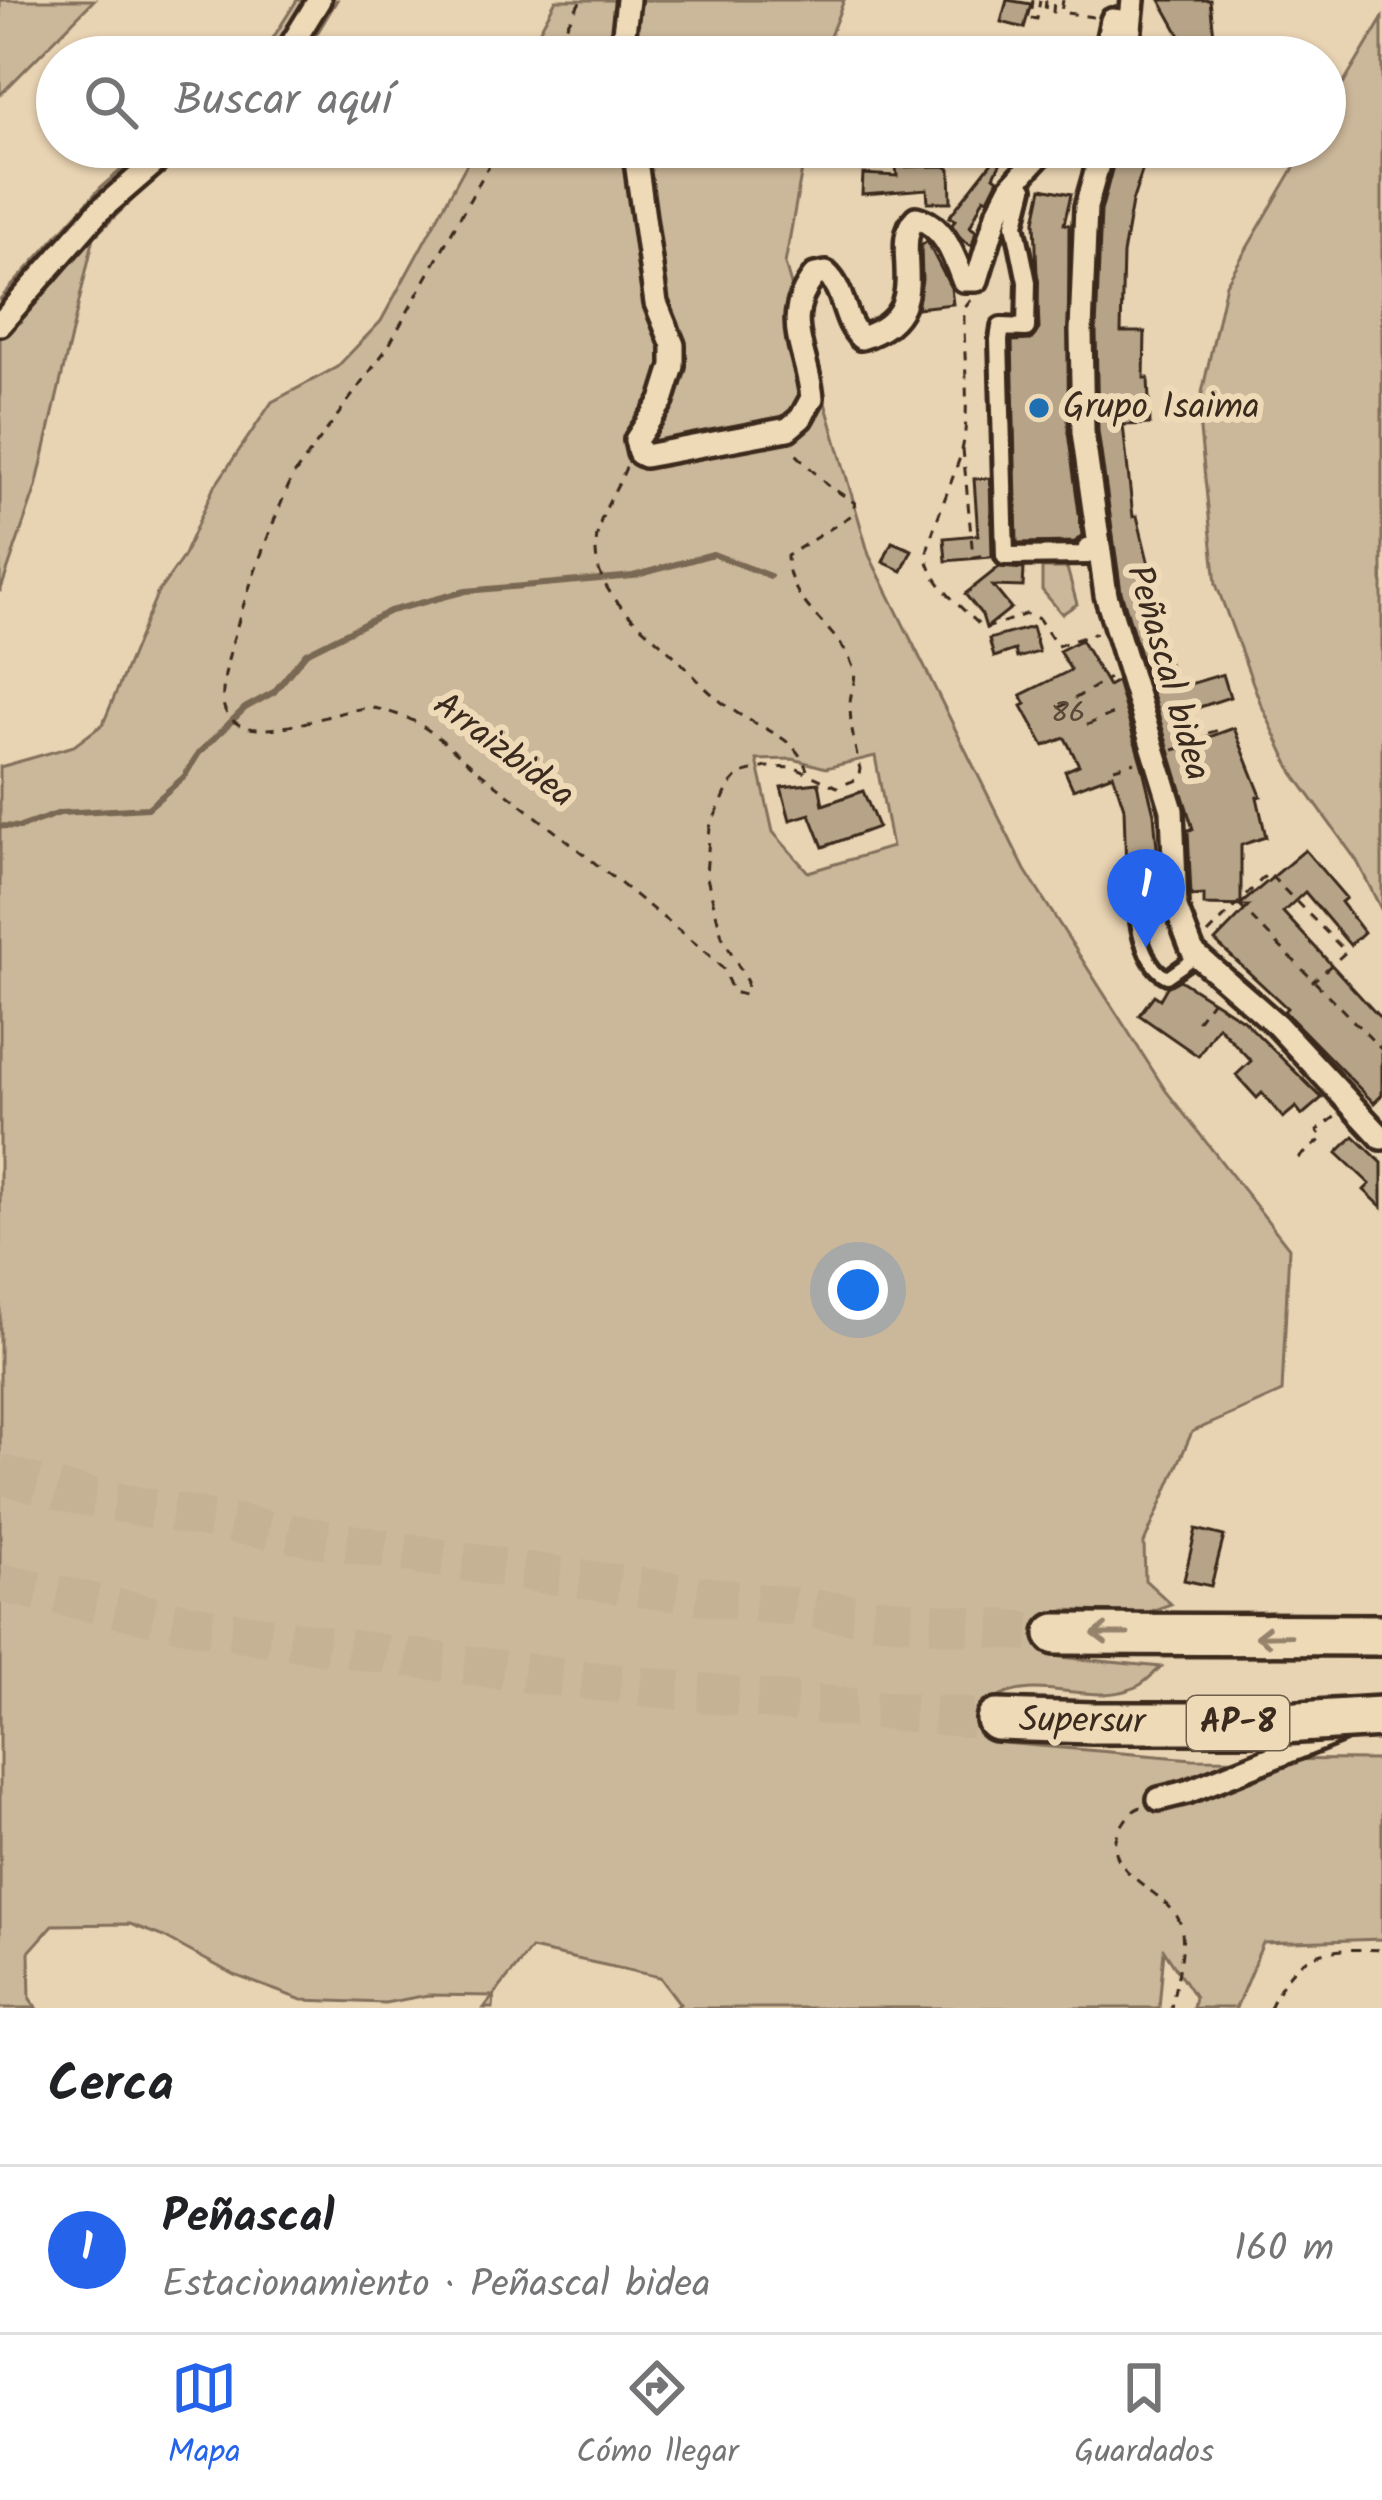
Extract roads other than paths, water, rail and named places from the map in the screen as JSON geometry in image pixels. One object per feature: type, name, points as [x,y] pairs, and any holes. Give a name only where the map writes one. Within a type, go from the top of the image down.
[{"type":"highway","points":[[1056,1634],[1382,1634]]},
{"type":"highway","name":"Supersur","points":[[998,1720],[1283,1723],[1382,1713]]},
{"type":"street","points":[[297,36],[319,0]]},
{"type":"street","points":[[624,36],[628,0]]},
{"type":"street","points":[[1109,36],[1112,20],[1131,11]]},
{"type":"street","points":[[0,324],[99,211],[149,168]]},
{"type":"street","points":[[637,168],[656,303],[673,345],[674,366],[662,400],[636,440],[639,452],[660,455],[788,429],[812,398],[796,336],[806,286],[815,275],[826,273],[836,282],[852,330],[861,338],[880,332],[908,293],[908,226],[916,218],[926,220],[951,247],[963,280],[977,280],[997,214],[1028,168]]},
{"type":"street","name":"Peñascal bidea","points":[[1097,168],[1086,207],[1083,432],[1112,623],[1148,758],[1172,810],[1175,908],[1184,935],[1202,945],[1382,1138]]},
{"type":"street","points":[[1024,188],[1016,224],[1027,282],[1026,328],[1001,328],[999,340],[1005,556],[1088,555],[1087,547],[1098,546]]},
{"type":"street","points":[[1159,1799],[1382,1713]]},
{"type":"lane","points":[[1175,908],[1137,922],[1158,973],[1167,977],[1202,945]]},
{"type":"waterway","points":[[0,826],[20,827],[60,813],[148,808],[184,777],[199,753],[245,708],[274,692],[306,653],[390,611],[466,591],[633,576],[713,554],[770,576]]},
{"type":"tunnel","points":[[0,1474],[63,1492],[186,1515],[558,1576],[1056,1634]]},
{"type":"tunnel","points":[[0,1583],[196,1624],[416,1658],[707,1693],[997,1720]]},
{"type":"place","name":"Grupo Isaima","points":[[1039,408]]},
{"type":"place","name":"Peñascal","points":[[1146,948]]}]
